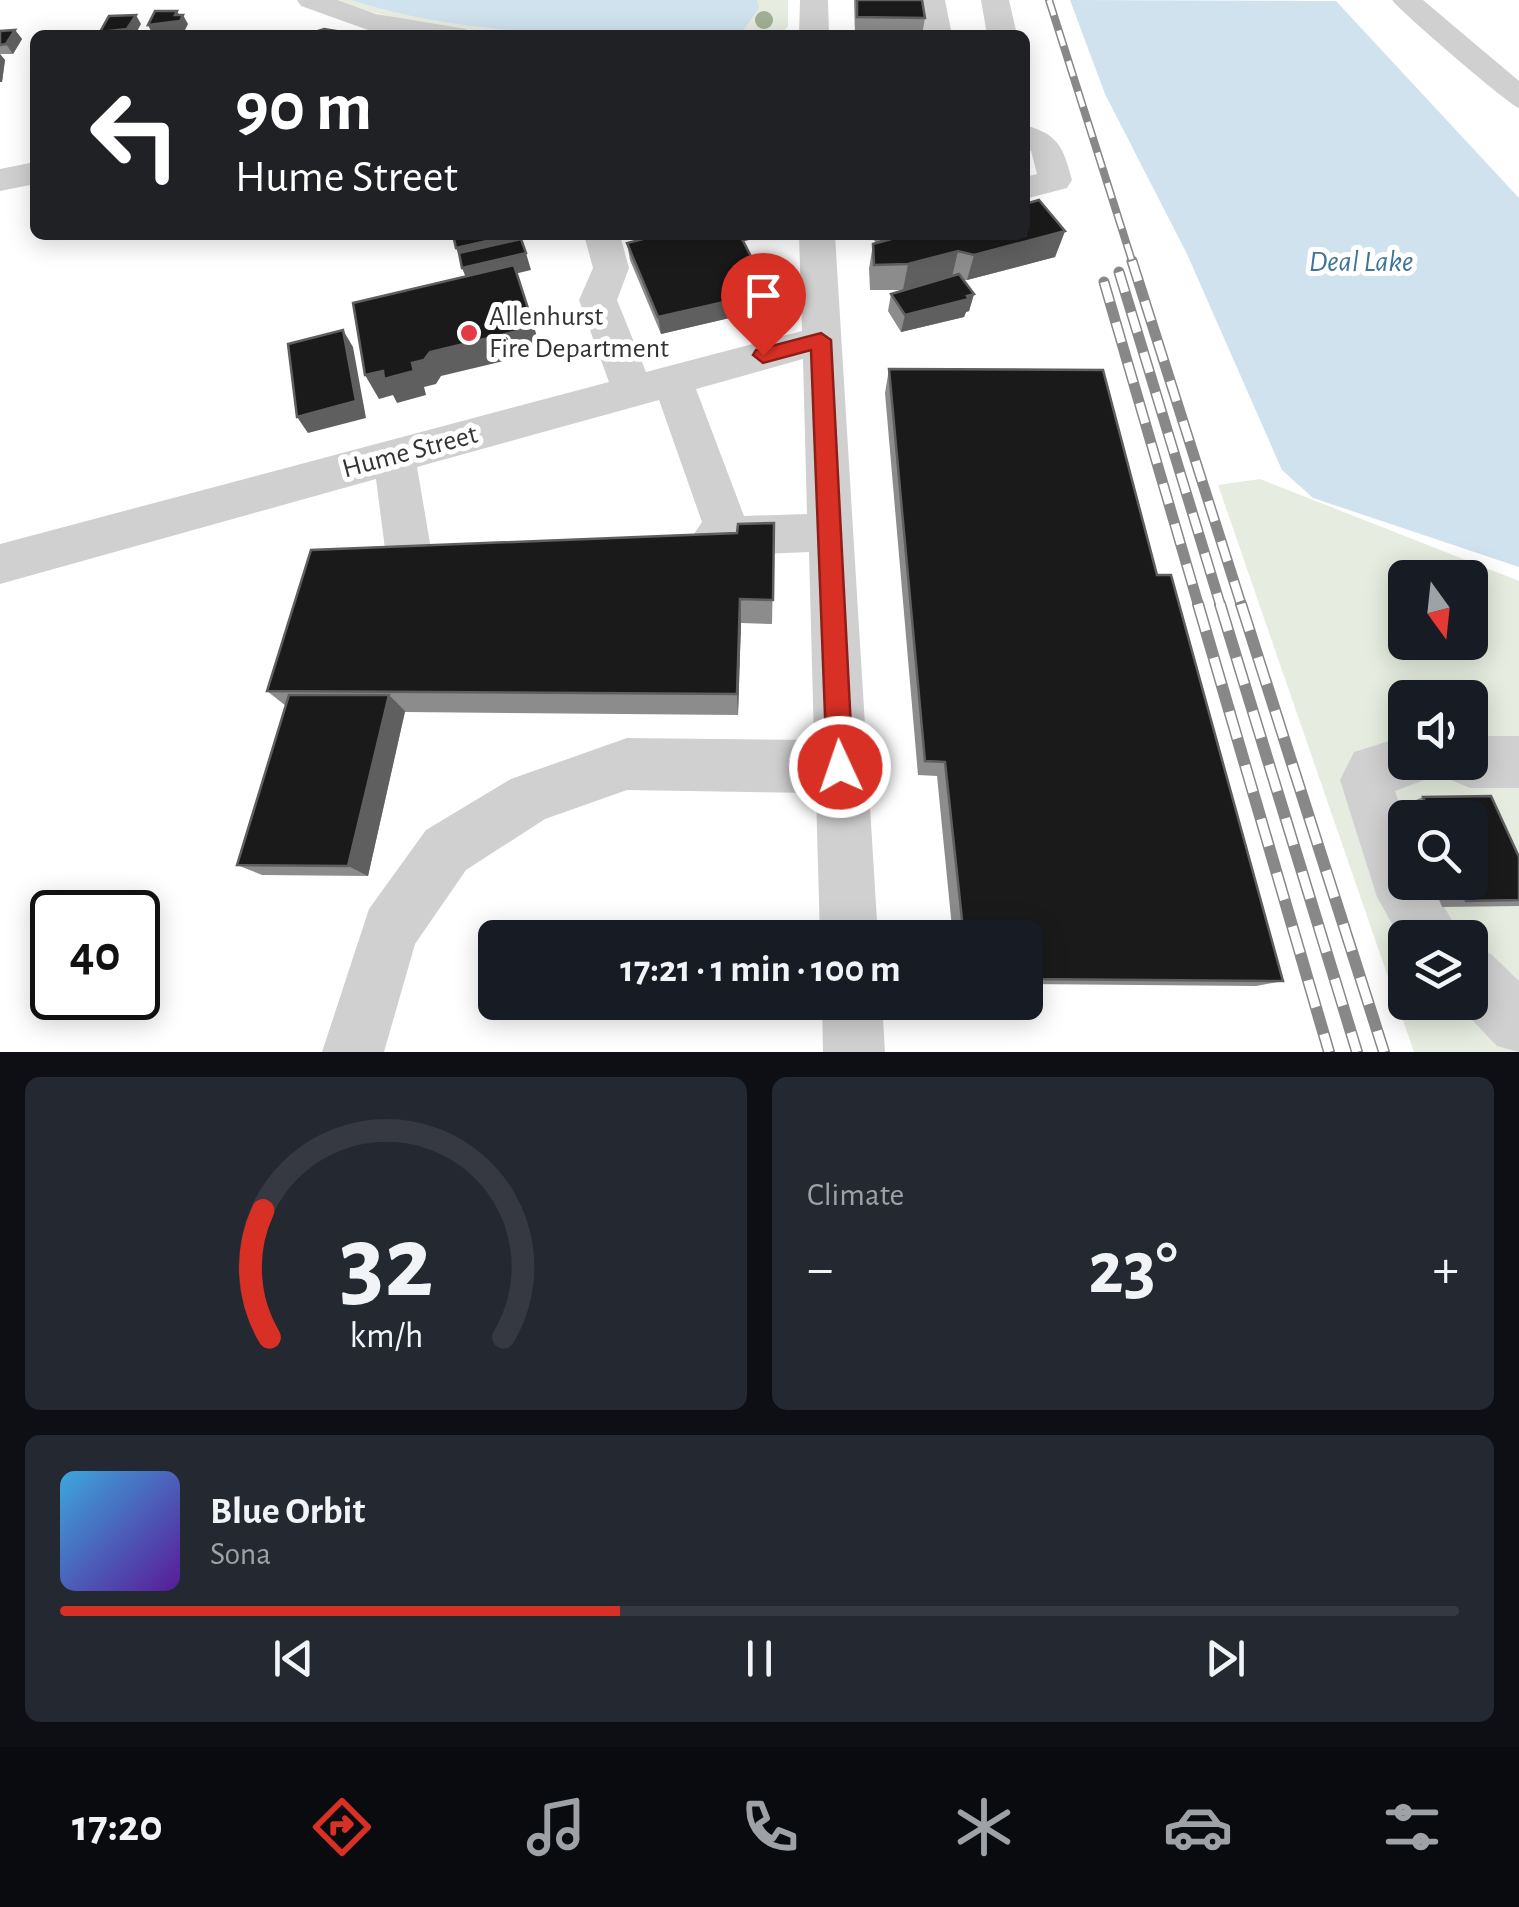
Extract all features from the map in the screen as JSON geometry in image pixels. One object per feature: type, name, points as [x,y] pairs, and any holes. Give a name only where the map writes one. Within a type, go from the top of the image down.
[{"type":"street","points":[[311,0],[371,22],[423,30]]},
{"type":"street","points":[[814,0],[814,30]]},
{"type":"street","points":[[931,0],[936,30]]},
{"type":"street","points":[[995,0],[1001,30]]},
{"type":"street","points":[[1406,0],[1479,58],[1519,98]]},
{"type":"street","points":[[1030,136],[1046,146],[1055,180],[1030,187]]},
{"type":"street","points":[[0,180],[30,174]]},
{"type":"street","points":[[603,240],[610,268],[598,300],[653,386],[729,536]]},
{"type":"street","points":[[816,240],[848,920]]},
{"type":"street","name":"Hume Street","points":[[0,564],[821,340]]},
{"type":"street","points":[[358,551],[426,548],[394,456]]},
{"type":"street","points":[[672,538],[828,532]]},
{"type":"street","points":[[1488,762],[1519,762]]},
{"type":"street","points":[[353,1052],[390,930],[446,850],[530,798],[627,764],[840,767]]},
{"type":"street","points":[[1388,767],[1373,771],[1367,780],[1368,794],[1419,920]]},
{"type":"street","points":[[1488,992],[1519,1024]]},
{"type":"street","points":[[853,1020],[854,1052]]},
{"type":"shaded area","points":[[333,0],[788,0],[785,30],[470,30],[387,16]]},
{"type":"shaded area","points":[[1260,479],[1466,560],[1388,560],[1388,660],[1488,660],[1488,569],[1519,581],[1519,1052],[1414,1052],[1403,1020],[1488,1020],[1488,920],[1388,920],[1388,977],[1218,485]]},
{"type":"water","points":[[351,0],[757,0],[759,8],[744,30],[511,30],[398,13]]},
{"type":"water","name":"Deal Lake","points":[[1070,0],[1336,1],[1519,198],[1519,567],[1313,498],[1282,470],[1187,254],[1105,94]]},
{"type":"building","points":[[857,0],[922,0],[925,18],[857,17]]},
{"type":"building","points":[[155,11],[177,11],[175,15],[183,15],[180,21],[148,25]]},
{"type":"building","points":[[136,15],[127,29],[101,30],[109,16]]},
{"type":"building","points":[[15,30],[6,44],[0,45],[0,31]]},
{"type":"building","points":[[1039,200],[1065,231],[974,255],[958,251],[908,264],[874,265],[873,244],[888,240],[1030,240],[1030,203]]},
{"type":"building","points":[[454,240],[492,240],[456,248]]},
{"type":"building","points":[[521,240],[526,253],[462,268],[459,253]]},
{"type":"building","points":[[743,240],[764,282],[746,287],[751,296],[658,317],[627,243]]},
{"type":"building","points":[[514,265],[534,327],[430,352],[424,360],[412,363],[414,371],[384,379],[383,371],[365,375],[353,303]]},
{"type":"building","points":[[959,274],[974,294],[967,296],[969,299],[905,315],[891,294]]},
{"type":"building","points":[[343,330],[356,401],[297,417],[288,344]]},
{"type":"building","points":[[889,369],[1103,370],[1157,575],[1171,575],[1283,981],[1043,979],[1043,920],[962,920],[945,762],[925,761]]},
{"type":"building","points":[[774,523],[773,600],[740,599],[737,694],[267,691],[311,550],[737,533],[738,524]]},
{"type":"building","points":[[289,695],[389,695],[348,866],[237,865]]},
{"type":"building","points":[[1491,796],[1519,857],[1519,900],[1466,901],[1466,900],[1488,900],[1488,800],[1423,797]]},
{"type":"railway","points":[[1049,0],[1133,264]]},
{"type":"railway","points":[[1132,261],[1242,607]]},
{"type":"railway","points":[[1119,272],[1221,607]]},
{"type":"railway","points":[[1104,282],[1199,607]]},
{"type":"railway","points":[[1198,604],[1329,1052]]},
{"type":"railway","points":[[1220,604],[1357,1052]]},
{"type":"railway","points":[[1241,604],[1384,1052]]},
{"type":"place","name":"Allenhurst Fire Department","points":[[469,333]]},
{"type":"route","points":[[763,355],[821,340],[840,767]]}]
